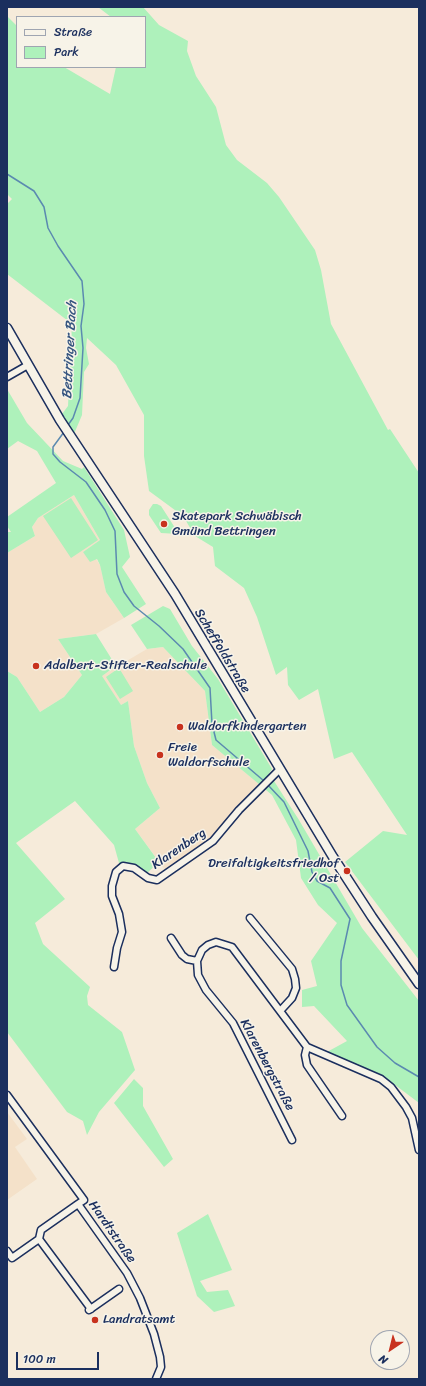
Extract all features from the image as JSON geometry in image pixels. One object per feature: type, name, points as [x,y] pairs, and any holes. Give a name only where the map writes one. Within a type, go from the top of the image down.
[{"type":"main road","name":"Scheffoldstraße","points":[[7,328],[60,420],[175,594],[276,773],[368,911],[419,984]]},
{"type":"street","points":[[7,377],[28,364]]},
{"type":"street","name":"Klarenberg","points":[[114,967],[117,948],[122,932],[112,896],[112,886],[116,872],[123,866],[134,868],[148,878],[157,880],[213,841],[276,773]]},
{"type":"street","points":[[250,918],[292,969],[296,988],[292,998],[281,1010]]},
{"type":"street","points":[[171,938],[182,955],[197,961],[202,950],[208,945],[216,942],[232,947],[308,1047],[381,1079],[391,1087],[406,1107],[412,1118],[419,1150]]},
{"type":"street","name":"Klarenbergstraße","points":[[197,961],[198,975],[206,990],[233,1023],[292,1140]]},
{"type":"street","points":[[308,1047],[305,1055],[307,1065],[342,1116]]},
{"type":"street","name":"Hardtstraße","points":[[7,1095],[84,1200],[78,1204],[127,1273],[140,1298],[154,1334],[160,1357],[160,1372],[156,1379]]},
{"type":"street","points":[[7,1251],[12,1258],[39,1239],[41,1230],[78,1204]]},
{"type":"street","points":[[39,1239],[90,1310],[119,1289]]},
{"type":"shaded area","points":[[74,495],[100,540],[83,552],[96,559],[100,565],[106,592],[124,618],[96,634],[58,639],[82,675],[64,697],[40,712],[17,677],[7,671],[7,553],[35,536],[32,527],[38,518]]},
{"type":"shaded area","points":[[163,647],[205,691],[212,745],[260,785],[210,840],[166,871],[135,829],[160,808],[147,783],[134,746],[128,701],[121,705],[101,676],[147,649]]},
{"type":"shaded area","points":[[7,1112],[27,1139],[15,1147],[37,1179],[7,1200]]},
{"type":"green space","points":[[98,7],[143,7],[159,25],[188,41],[187,51],[196,76],[216,107],[226,145],[237,160],[267,183],[279,197],[315,250],[321,270],[331,324],[388,430],[390,429],[419,473],[419,960],[345,862],[383,831],[407,835],[352,752],[334,759],[318,689],[299,700],[288,685],[287,667],[276,675],[257,617],[244,588],[215,566],[213,547],[195,536],[183,516],[149,491],[144,456],[144,415],[116,365],[87,338],[86,348],[89,364],[84,372],[82,415],[74,434],[62,414],[68,406],[72,324],[7,274],[7,204],[12,199],[7,194],[7,16],[16,25],[16,68],[66,68],[110,94],[116,68],[146,68],[146,16],[110,16]]},
{"type":"green space","points":[[7,389],[27,423],[63,461],[82,469],[84,467],[124,530],[130,557],[122,567],[146,604],[124,618],[106,592],[100,565],[97,559],[90,562],[83,552],[100,540],[74,495],[38,518],[32,527],[35,536],[7,553],[7,532],[11,532],[7,526],[7,517],[56,483],[37,451],[18,441],[7,449]]},
{"type":"green space","points":[[71,498],[98,540],[71,558],[43,516]]},
{"type":"green space","name":"Skatepark Schwäbisch Gmünd Bettringen","points":[[153,504],[161,506],[179,534],[161,533],[149,515],[149,510]]},
{"type":"green space","points":[[163,606],[170,609],[192,646],[218,679],[272,769],[268,775],[274,781],[299,820],[362,928],[419,1001],[419,1103],[382,1075],[327,1052],[347,1041],[314,1006],[302,1007],[302,990],[317,986],[311,961],[337,923],[318,905],[301,878],[296,840],[272,795],[212,745],[205,691],[163,647],[147,649],[131,625]]},
{"type":"green space","points":[[96,634],[116,666],[102,676],[121,705],[128,701],[134,746],[147,783],[160,808],[135,829],[159,862],[146,874],[135,866],[119,863],[114,845],[75,801],[16,843],[65,899],[35,923],[43,944],[90,987],[87,996],[88,1005],[122,1032],[135,1070],[99,1112],[87,1135],[83,1121],[67,1112],[7,1032],[7,671],[17,677],[40,712],[64,697],[82,675],[58,639]]},
{"type":"green space","points":[[119,668],[133,691],[120,699],[106,677]]},
{"type":"green space","points":[[134,1079],[143,1088],[143,1106],[173,1159],[164,1167],[114,1103]]},
{"type":"green space","points":[[208,1214],[232,1270],[200,1281],[207,1292],[228,1290],[235,1306],[214,1312],[197,1296],[177,1233]]},
{"type":"waterway","name":"Bettringer Bach","points":[[7,174],[34,191],[44,207],[48,228],[58,246],[82,281],[84,304],[81,326],[83,348],[80,398],[73,418],[68,425]]},
{"type":"waterway","name":"Bettringer Bach","points":[[64,432],[53,447],[53,454],[60,462],[86,482],[105,510],[115,531],[117,574],[124,592],[134,606],[159,626],[183,649],[210,688],[212,724],[216,740],[264,781]]},
{"type":"waterway","name":"Bettringer Bach","points":[[267,784],[284,802],[308,851],[312,872],[317,881],[330,888],[350,919],[341,961],[341,985],[347,1005],[377,1047],[395,1063],[419,1077]]},
{"type":"place","name":"Skatepark Schwäbisch Gmünd Bettringen","points":[[164,524]]},
{"type":"place","name":"Adalbert-Stifter-Realschule","points":[[36,666]]},
{"type":"place","name":"Waldorfkindergarten","points":[[180,727]]},
{"type":"place","name":"Freie Waldorfschule","points":[[160,755]]},
{"type":"place","name":"Dreifaltigkeitsfriedhof / Ost","points":[[347,871]]},
{"type":"place","name":"Landratsamt","points":[[95,1320]]}]
